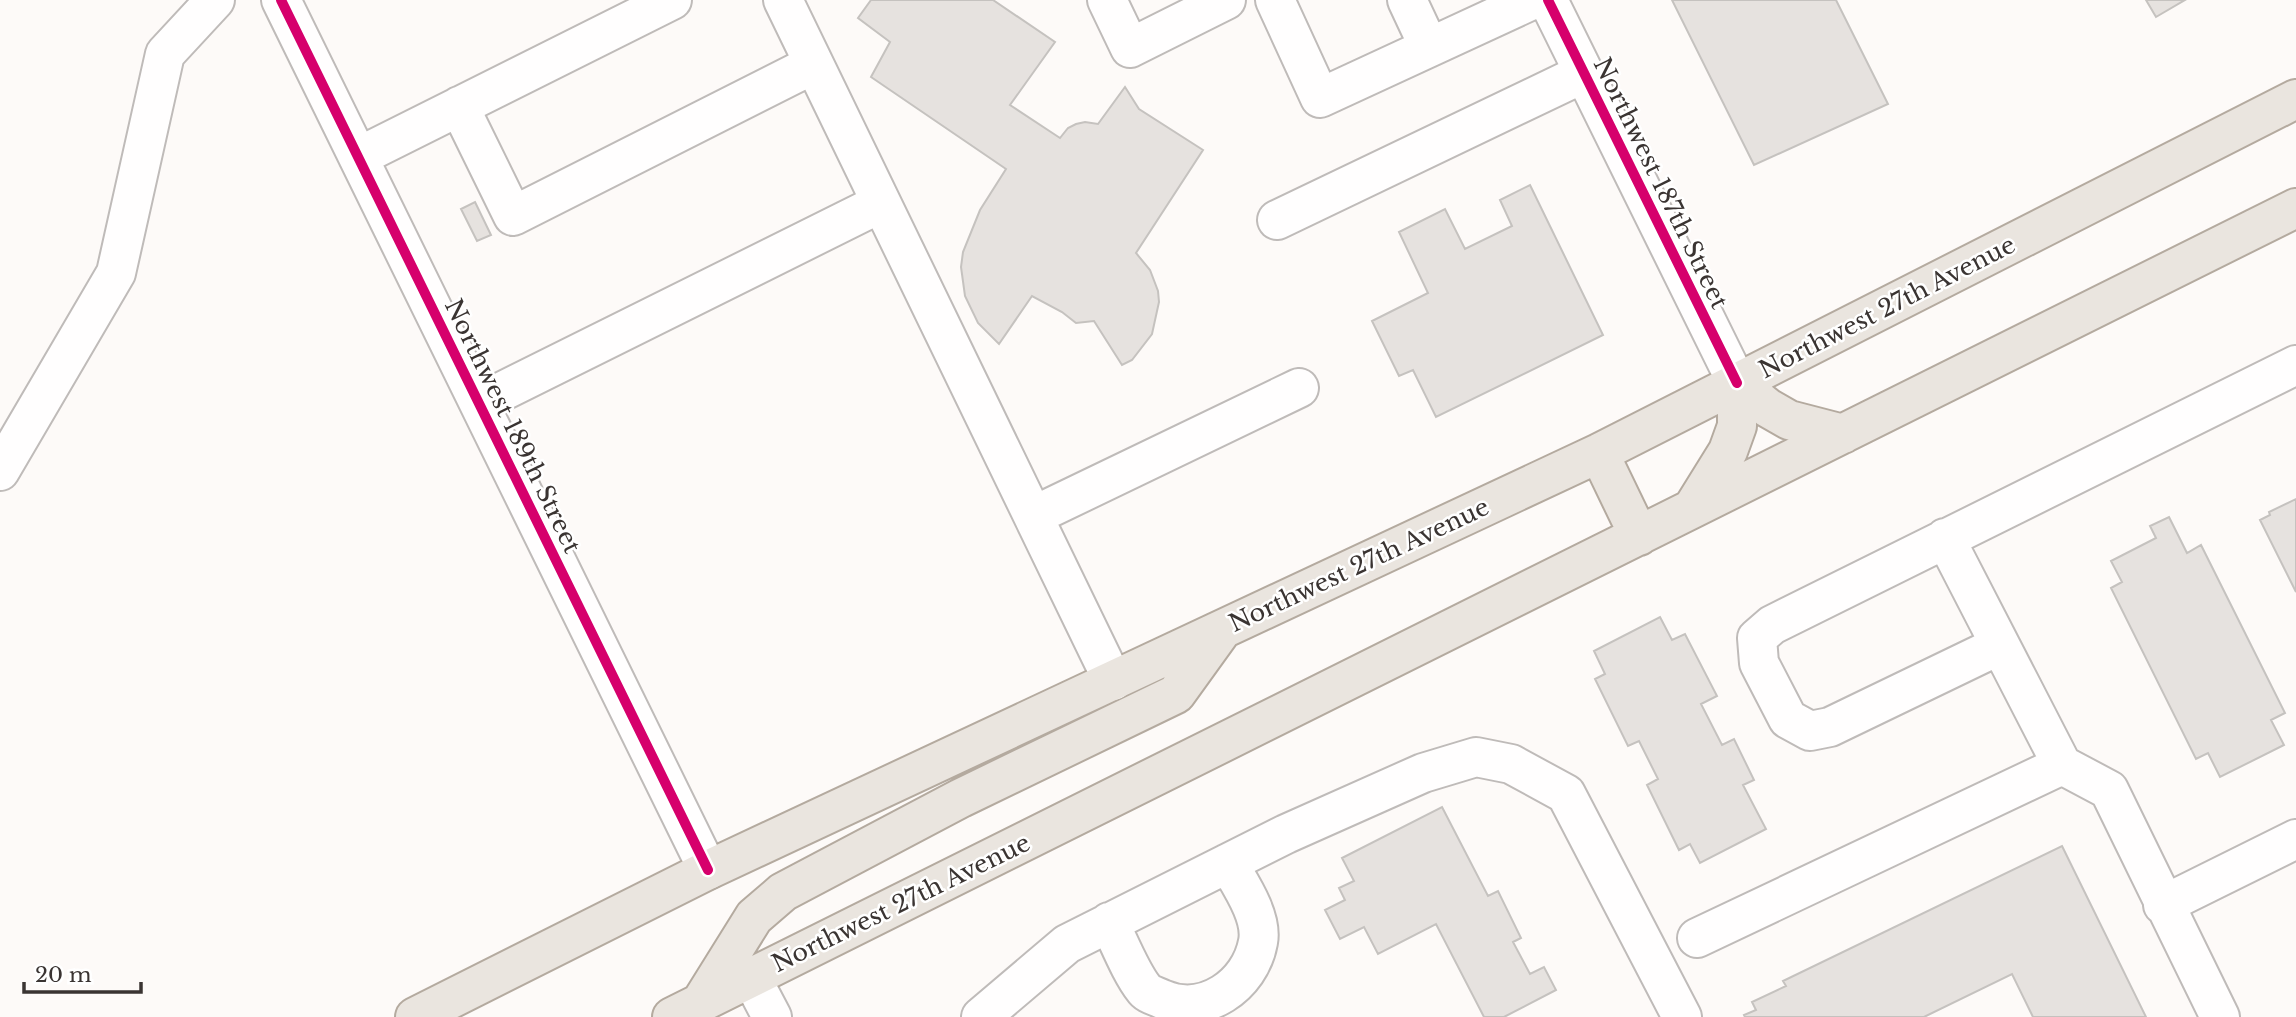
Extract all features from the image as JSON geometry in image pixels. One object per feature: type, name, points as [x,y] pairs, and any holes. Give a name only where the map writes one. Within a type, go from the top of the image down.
[{"type":"main road","name":"Northwest 27th Avenue","points":[[415,1017],[708,870],[1599,453],[2296,100]]},
{"type":"main road","name":"Northwest 27th Avenue","points":[[694,1012],[751,977],[2296,208]]},
{"type":"main road","points":[[1737,383],[1788,420],[1843,434]]},
{"type":"main road","points":[[1691,510],[1728,451],[1737,426],[1737,383]]},
{"type":"main road","points":[[1599,453],[1639,536]]},
{"type":"main road","points":[[694,1012],[754,917],[783,892],[961,798],[1176,694],[1224,629]]},
{"type":"street","points":[[0,471],[116,273],[165,54],[215,0]]},
{"type":"street","name":"Northwest 189th Street","points":[[281,0],[708,870]]},
{"type":"street","points":[[358,157],[672,0]]},
{"type":"street","points":[[783,0],[1112,681]]},
{"type":"street","points":[[1107,0],[1130,48],[1226,0]]},
{"type":"street","points":[[1275,0],[1320,98],[1532,0]]},
{"type":"street","points":[[1407,0],[1429,47]]},
{"type":"street","name":"Northwest 187th Street","points":[[1548,0],[1737,383]]},
{"type":"street","points":[[459,106],[513,216],[814,64]]},
{"type":"street","points":[[1277,220],[1584,73]]},
{"type":"street","points":[[479,403],[881,203]]},
{"type":"street","points":[[2000,645],[1830,727],[1810,731],[1788,719],[1759,663],[1757,638],[1772,625],[2296,365]]},
{"type":"street","points":[[1033,516],[1299,388]]},
{"type":"street","points":[[1945,538],[2062,765],[2109,790],[2220,1017]]},
{"type":"street","points":[[981,1017],[1067,944],[1228,863],[1423,773],[1476,757],[1511,764],[1566,794],[1682,1017]]},
{"type":"street","points":[[1697,938],[2062,765]]},
{"type":"street","points":[[2163,905],[2296,839]]},
{"type":"street","points":[[1109,922],[1145,991],[1176,1005],[1208,1002],[1229,991],[1248,970],[1259,940],[1253,909],[1228,863]]},
{"type":"street","points":[[751,977],[772,1017]]},
{"type":"building","points":[[871,0],[993,0],[1055,42],[1010,105],[1060,138],[1068,128],[1076,124],[1098,124],[1125,87],[1139,109],[1203,150],[1136,253],[1150,270],[1159,302],[1152,334],[1132,360],[1122,365],[1094,321],[1076,323],[1032,296],[999,344],[978,323],[965,296],[961,267],[963,252],[980,210],[1006,169],[871,77],[890,42],[858,18]]},
{"type":"building","points":[[1672,0],[1836,0],[1888,104],[1754,165]]},
{"type":"building","points":[[2146,0],[2185,0],[2156,17]]},
{"type":"building","points":[[1530,185],[1603,335],[1436,417],[1413,370],[1399,376],[1372,321],[1428,293],[1399,232],[1445,209],[1465,249],[1512,226],[1500,200]]},
{"type":"building","points":[[475,202],[491,235],[477,241],[461,209]]},
{"type":"building","points":[[2296,499],[2296,592],[2260,520],[2270,515],[2269,512]]},
{"type":"building","points":[[2169,517],[2187,553],[2201,545],[2285,713],[2271,720],[2284,745],[2220,777],[2208,753],[2196,759],[2111,588],[2122,582],[2111,561],[2156,538],[2150,526]]},
{"type":"building","points":[[1660,617],[1672,640],[1685,634],[1717,696],[1701,704],[1722,745],[1734,739],[1754,780],[1743,785],[1766,829],[1700,863],[1690,844],[1679,850],[1647,785],[1658,779],[1639,741],[1628,746],[1595,679],[1605,674],[1594,651]]},
{"type":"building","points":[[1442,807],[1488,896],[1498,891],[1521,938],[1513,942],[1530,974],[1544,967],[1556,990],[1504,1017],[1484,1017],[1436,924],[1378,954],[1364,927],[1340,939],[1325,910],[1345,900],[1339,888],[1354,881],[1342,858]]},
{"type":"building","points":[[2062,846],[2146,1017],[2033,1017],[2012,974],[1924,1017],[1745,1017],[1744,1015],[1756,1010],[1752,1002],[1786,986],[1783,981]]},
{"type":"cycle path","points":[[281,0],[708,870]]},
{"type":"cycle path","points":[[1548,0],[1737,383]]}]
